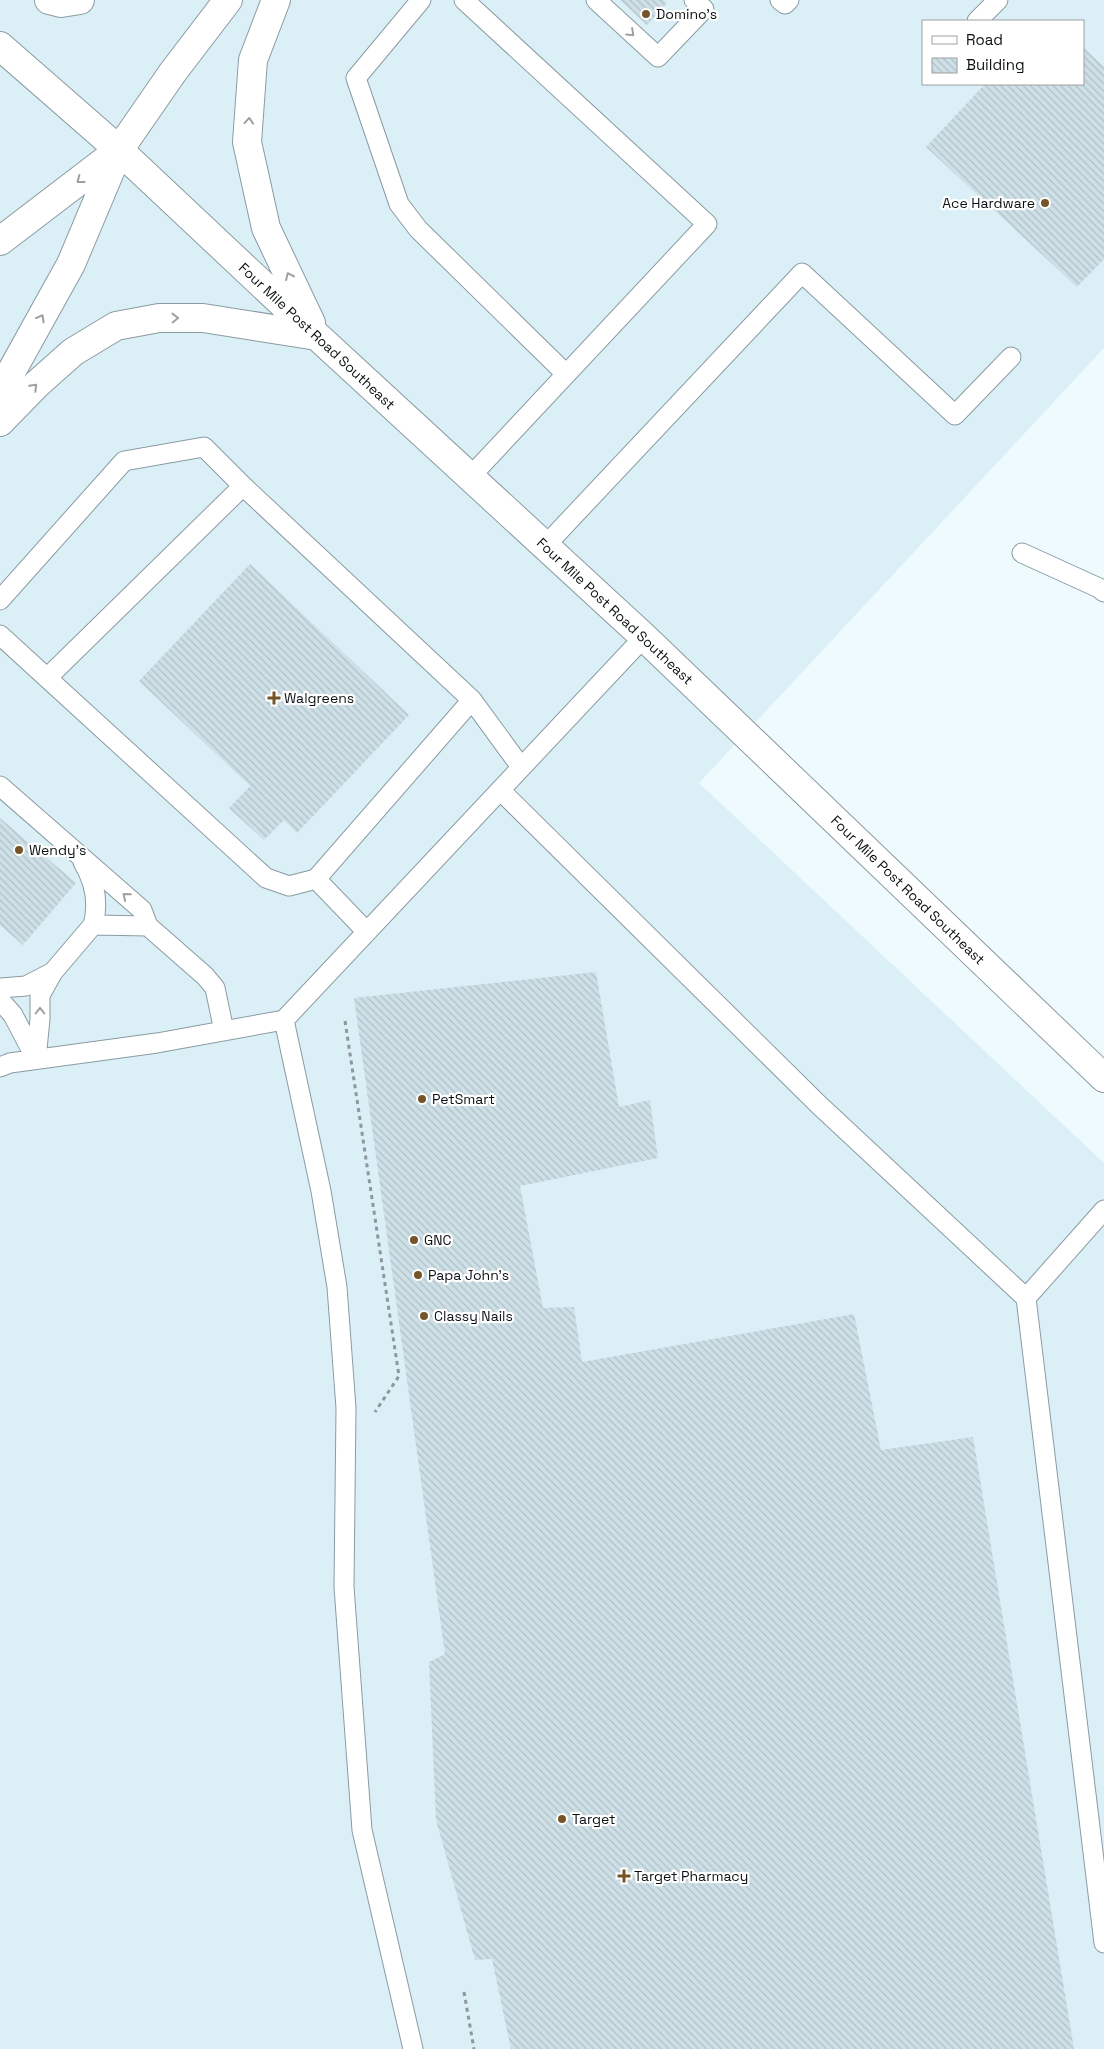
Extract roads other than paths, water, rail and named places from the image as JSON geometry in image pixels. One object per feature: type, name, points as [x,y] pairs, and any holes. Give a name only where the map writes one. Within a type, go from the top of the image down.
[{"type":"main road","points":[[49,0],[61,3],[80,0]]},
{"type":"main road","points":[[0,392],[71,264],[119,150],[173,72],[228,0]]},
{"type":"main road","points":[[276,0],[253,60],[247,142],[266,228],[316,336]]},
{"type":"main road","name":"Four Mile Post Road Southeast","points":[[0,46],[119,150],[316,336],[644,637],[1104,1078]]},
{"type":"main road","points":[[0,241],[119,150]]},
{"type":"main road","points":[[0,422],[37,384],[73,352],[116,326],[159,318],[204,318],[316,336]]},
{"type":"lane","points":[[421,0],[356,78],[400,204],[418,229],[566,374]]},
{"type":"lane","points":[[464,0],[707,224],[470,477]]},
{"type":"lane","points":[[596,0],[658,58],[704,9],[694,0]]},
{"type":"lane","points":[[780,0],[785,4],[789,0]]},
{"type":"lane","points":[[978,20],[998,0]]},
{"type":"lane","points":[[545,546],[802,273],[955,415],[1011,357]]},
{"type":"lane","points":[[0,600],[124,461],[204,447],[243,486],[472,700],[521,767]]},
{"type":"lane","points":[[47,678],[243,486]]},
{"type":"lane","points":[[1022,553],[1100,588],[1104,592]]},
{"type":"lane","points":[[0,635],[266,878],[289,886],[316,879],[472,700]]},
{"type":"lane","points":[[0,1067],[10,1063],[157,1043],[284,1020],[644,637]]},
{"type":"lane","points":[[0,786],[142,910],[148,926],[205,976],[215,988],[224,1031]]},
{"type":"lane","points":[[500,790],[818,1104],[1026,1298],[1104,1943]]},
{"type":"lane","points":[[36,1060],[40,995],[52,972],[93,925],[97,911],[90,873],[79,855]]},
{"type":"lane","points":[[316,879],[366,931]]},
{"type":"lane","points":[[93,925],[148,926]]},
{"type":"lane","points":[[0,988],[26,986],[52,972]]},
{"type":"lane","points":[[0,1000],[13,1015],[36,1060]]},
{"type":"lane","points":[[284,1020],[321,1191],[337,1287],[346,1408],[344,1587],[362,1830],[413,2049]]},
{"type":"lane","points":[[1026,1298],[1104,1210]]},
{"type":"place","name":"Domino's","points":[[646,14]]},
{"type":"place","name":"Ace Hardware","points":[[1045,203]]},
{"type":"place","name":"Walgreens","points":[[274,698]]},
{"type":"place","name":"Wendy's","points":[[19,850]]},
{"type":"place","name":"PetSmart","points":[[422,1099]]},
{"type":"place","name":"GNC","points":[[414,1240]]},
{"type":"place","name":"Papa John's","points":[[418,1275]]},
{"type":"place","name":"Classy Nails","points":[[424,1316]]},
{"type":"place","name":"Target","points":[[562,1819]]},
{"type":"place","name":"Target Pharmacy","points":[[624,1876]]}]
